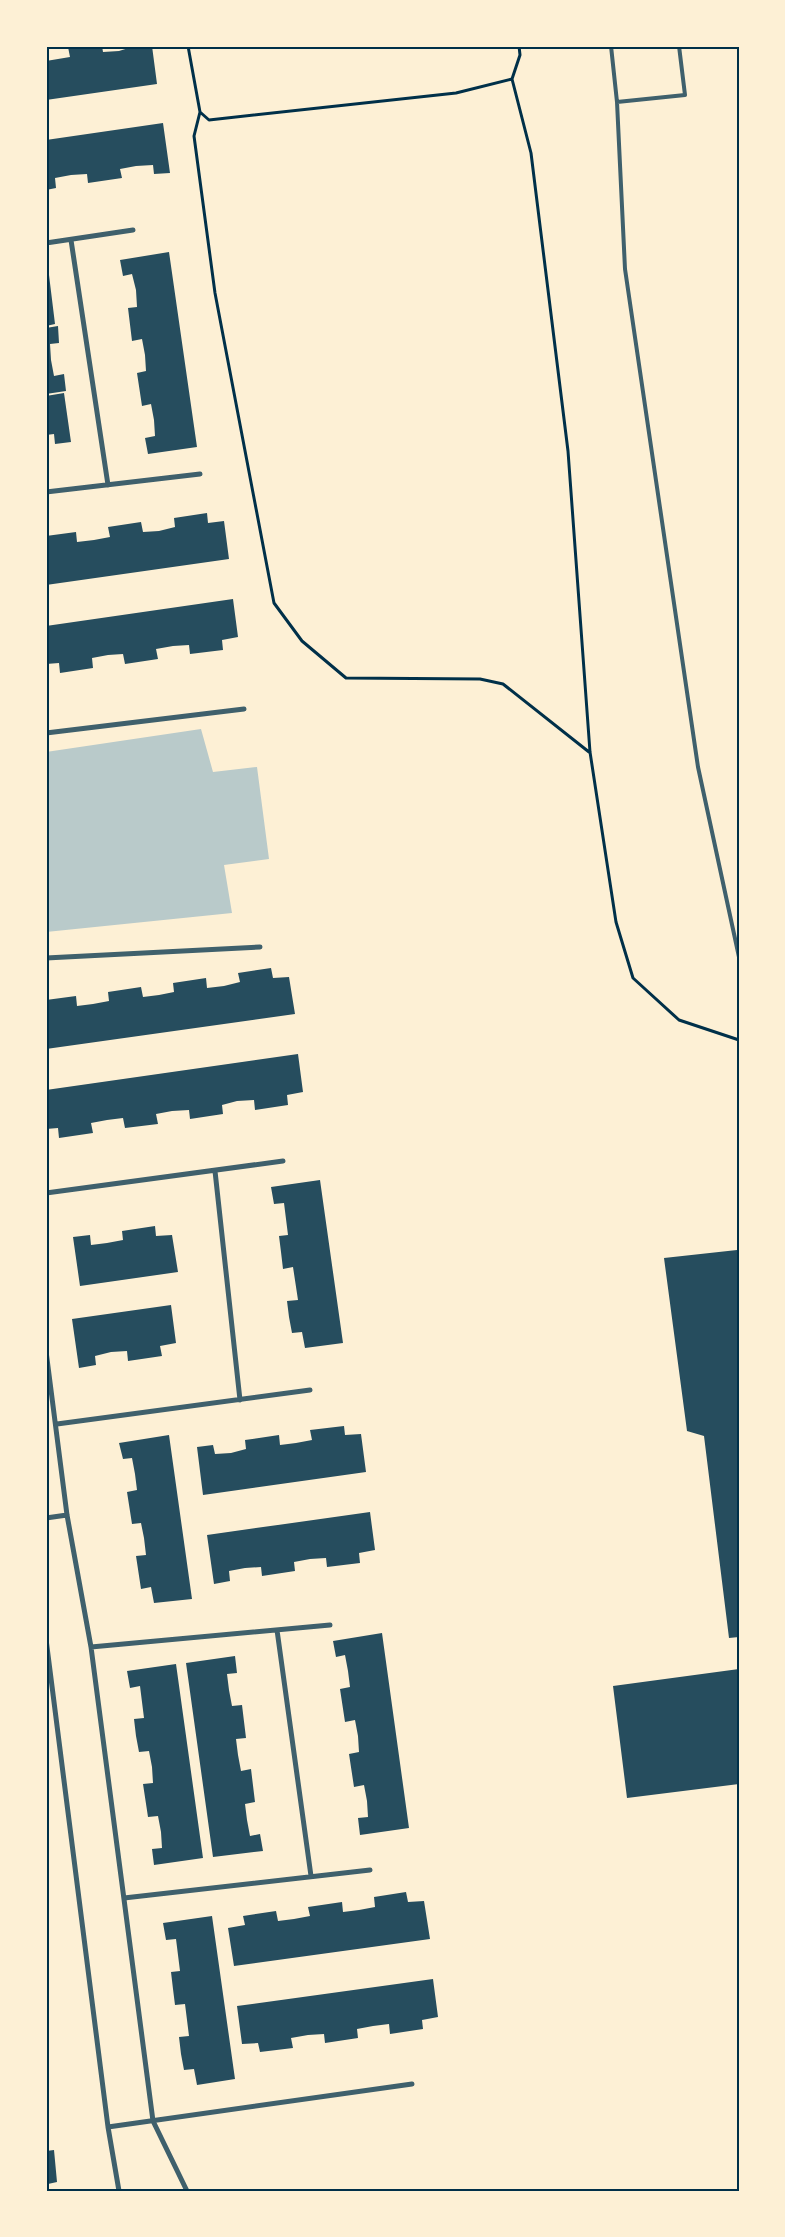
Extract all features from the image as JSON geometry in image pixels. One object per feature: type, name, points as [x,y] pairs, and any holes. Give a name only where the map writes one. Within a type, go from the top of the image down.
[{"type":"street","points":[[46,243],[132,230]]},
{"type":"street","points":[[71,240],[108,485]]},
{"type":"street","points":[[46,492],[200,474]]},
{"type":"street","points":[[46,733],[244,709]]},
{"type":"street","points":[[46,958],[260,948]]},
{"type":"street","points":[[46,1193],[283,1161]]},
{"type":"street","points":[[215,1171],[240,1400]]},
{"type":"street","points":[[46,1350],[68,1515],[91,1647],[153,2121],[187,2191]]},
{"type":"street","points":[[57,1424],[310,1390]]},
{"type":"street","points":[[46,1518],[68,1515]]},
{"type":"street","points":[[91,1647],[330,1625]]},
{"type":"street","points":[[277,1630],[311,1876]]},
{"type":"street","points":[[46,1639],[108,2127],[119,2191]]},
{"type":"street","points":[[124,1898],[370,1870]]},
{"type":"street","points":[[108,2127],[412,2084]]},
{"type":"lane","points":[[611,46],[617,102],[625,269],[698,767],[739,956]]},
{"type":"lane","points":[[617,102],[685,95],[679,46]]},
{"type":"path","points":[[188,46],[200,112],[194,136],[215,293],[274,604],[302,641],[346,678],[480,679],[503,684],[590,752]]},
{"type":"path","points":[[519,46],[520,55],[512,79],[531,153],[568,451],[590,752],[616,922],[633,978],[679,1020],[739,1040]]},
{"type":"path","points":[[200,112],[209,120],[456,93],[512,79]]},
{"type":"shaded area","points":[[201,729],[213,772],[257,767],[269,859],[224,865],[232,913],[46,932],[46,752]]},
{"type":"building","points":[[102,46],[103,52],[119,51],[135,46],[152,46],[157,84],[46,100],[46,61],[70,57],[68,47]]},
{"type":"building","points":[[163,123],[170,173],[154,174],[153,165],[136,166],[120,169],[122,178],[88,183],[87,174],[55,178],[56,188],[46,190],[46,140]]},
{"type":"building","points":[[169,252],[197,447],[148,454],[145,438],[155,436],[154,420],[151,404],[142,406],[137,373],[146,371],[145,355],[142,339],[132,341],[128,308],[137,307],[136,290],[132,274],[123,276],[120,260]]},
{"type":"building","points":[[49,275],[55,324],[46,326],[46,276]]},
{"type":"building","points":[[58,326],[59,343],[50,344],[51,360],[54,376],[64,374],[66,391],[46,394],[46,328]]},
{"type":"building","points":[[64,393],[71,442],[55,444],[54,434],[46,435],[46,396]]},
{"type":"building","points":[[207,513],[208,523],[224,521],[229,559],[46,585],[46,536],[76,532],[77,542],[94,540],[110,537],[108,527],[141,522],[143,532],[159,531],[175,527],[174,518]]},
{"type":"building","points":[[233,599],[238,637],[222,640],[223,650],[190,654],[189,645],[173,646],[156,649],[158,659],[125,664],[123,654],[108,655],[92,658],[93,668],[60,673],[59,663],[46,664],[46,626]]},
{"type":"building","points":[[271,968],[273,978],[289,977],[295,1014],[46,1049],[46,1000],[76,996],[77,1006],[93,1004],[109,1001],[108,992],[141,987],[143,997],[159,995],[174,992],[173,983],[206,978],[207,988],[224,986],[240,982],[238,973]]},
{"type":"building","points":[[298,1054],[303,1092],[287,1095],[288,1105],[255,1110],[254,1100],[237,1101],[222,1105],[223,1114],[190,1119],[189,1110],[172,1111],[156,1114],[158,1124],[125,1128],[123,1118],[107,1120],[91,1123],[93,1133],[59,1138],[58,1128],[46,1129],[46,1090]]},
{"type":"building","points":[[320,1180],[343,1343],[305,1348],[302,1332],[292,1333],[287,1301],[298,1300],[293,1267],[283,1269],[279,1236],[288,1235],[284,1203],[274,1204],[271,1187]]},
{"type":"building","points":[[155,1226],[156,1236],[172,1235],[178,1272],[80,1286],[73,1237],[90,1235],[91,1245],[107,1243],[123,1240],[122,1231]]},
{"type":"building","points":[[737,1250],[739,1637],[729,1638],[704,1436],[687,1431],[664,1258]]},
{"type":"building","points":[[171,1305],[176,1343],[160,1346],[162,1356],[128,1361],[127,1351],[111,1352],[95,1356],[96,1365],[79,1368],[72,1319]]},
{"type":"building","points":[[344,1426],[345,1435],[361,1434],[366,1472],[203,1495],[197,1447],[213,1445],[215,1454],[231,1453],[246,1449],[245,1440],[279,1435],[280,1445],[296,1443],[312,1440],[310,1430]]},
{"type":"building","points":[[169,1435],[192,1599],[154,1603],[151,1587],[141,1589],[136,1556],[146,1555],[144,1538],[141,1523],[132,1524],[127,1492],[137,1490],[135,1474],[132,1458],[123,1459],[119,1443]]},
{"type":"building","points":[[370,1512],[375,1550],[359,1553],[360,1563],[327,1567],[326,1558],[310,1559],[294,1562],[295,1571],[262,1576],[261,1567],[245,1568],[229,1571],[230,1581],[214,1584],[207,1535]]},
{"type":"building","points":[[382,1633],[409,1828],[360,1835],[358,1818],[368,1817],[367,1801],[364,1785],[354,1787],[349,1754],[359,1752],[358,1736],[355,1720],[345,1722],[340,1689],[350,1687],[348,1671],[345,1655],[336,1657],[333,1641]]},
{"type":"building","points":[[235,1656],[237,1673],[227,1674],[229,1690],[232,1706],[242,1705],[246,1738],[236,1739],[238,1755],[241,1771],[251,1769],[255,1802],[245,1804],[247,1820],[250,1836],[260,1834],[263,1851],[213,1857],[186,1663]]},
{"type":"building","points":[[176,1664],[203,1858],[154,1865],[152,1849],[162,1848],[161,1832],[158,1816],[148,1817],[143,1784],[153,1783],[152,1767],[149,1751],[139,1752],[136,1736],[134,1719],[144,1718],[140,1686],[130,1688],[127,1671]]},
{"type":"building","points":[[739,1669],[739,1784],[627,1798],[613,1686]]},
{"type":"building","points":[[406,1892],[408,1902],[424,1901],[430,1939],[234,1966],[228,1928],[245,1925],[243,1916],[276,1911],[278,1921],[294,1919],[310,1916],[308,1907],[342,1902],[343,1912],[359,1910],[375,1907],[374,1897]]},
{"type":"building","points":[[212,1916],[235,2079],[197,2085],[194,2069],[184,2070],[179,2037],[189,2036],[185,2004],[175,2005],[171,1972],[180,1971],[176,1939],[166,1940],[163,1923]]},
{"type":"building","points":[[433,1979],[438,2017],[422,2020],[423,2029],[390,2034],[389,2024],[373,2026],[357,2029],[358,2038],[325,2043],[324,2034],[308,2035],[291,2038],[293,2048],[260,2052],[258,2043],[242,2044],[237,2006]]},
{"type":"building","points":[[54,2150],[57,2182],[48,2184],[49,2191],[46,2191],[46,2151]]}]
